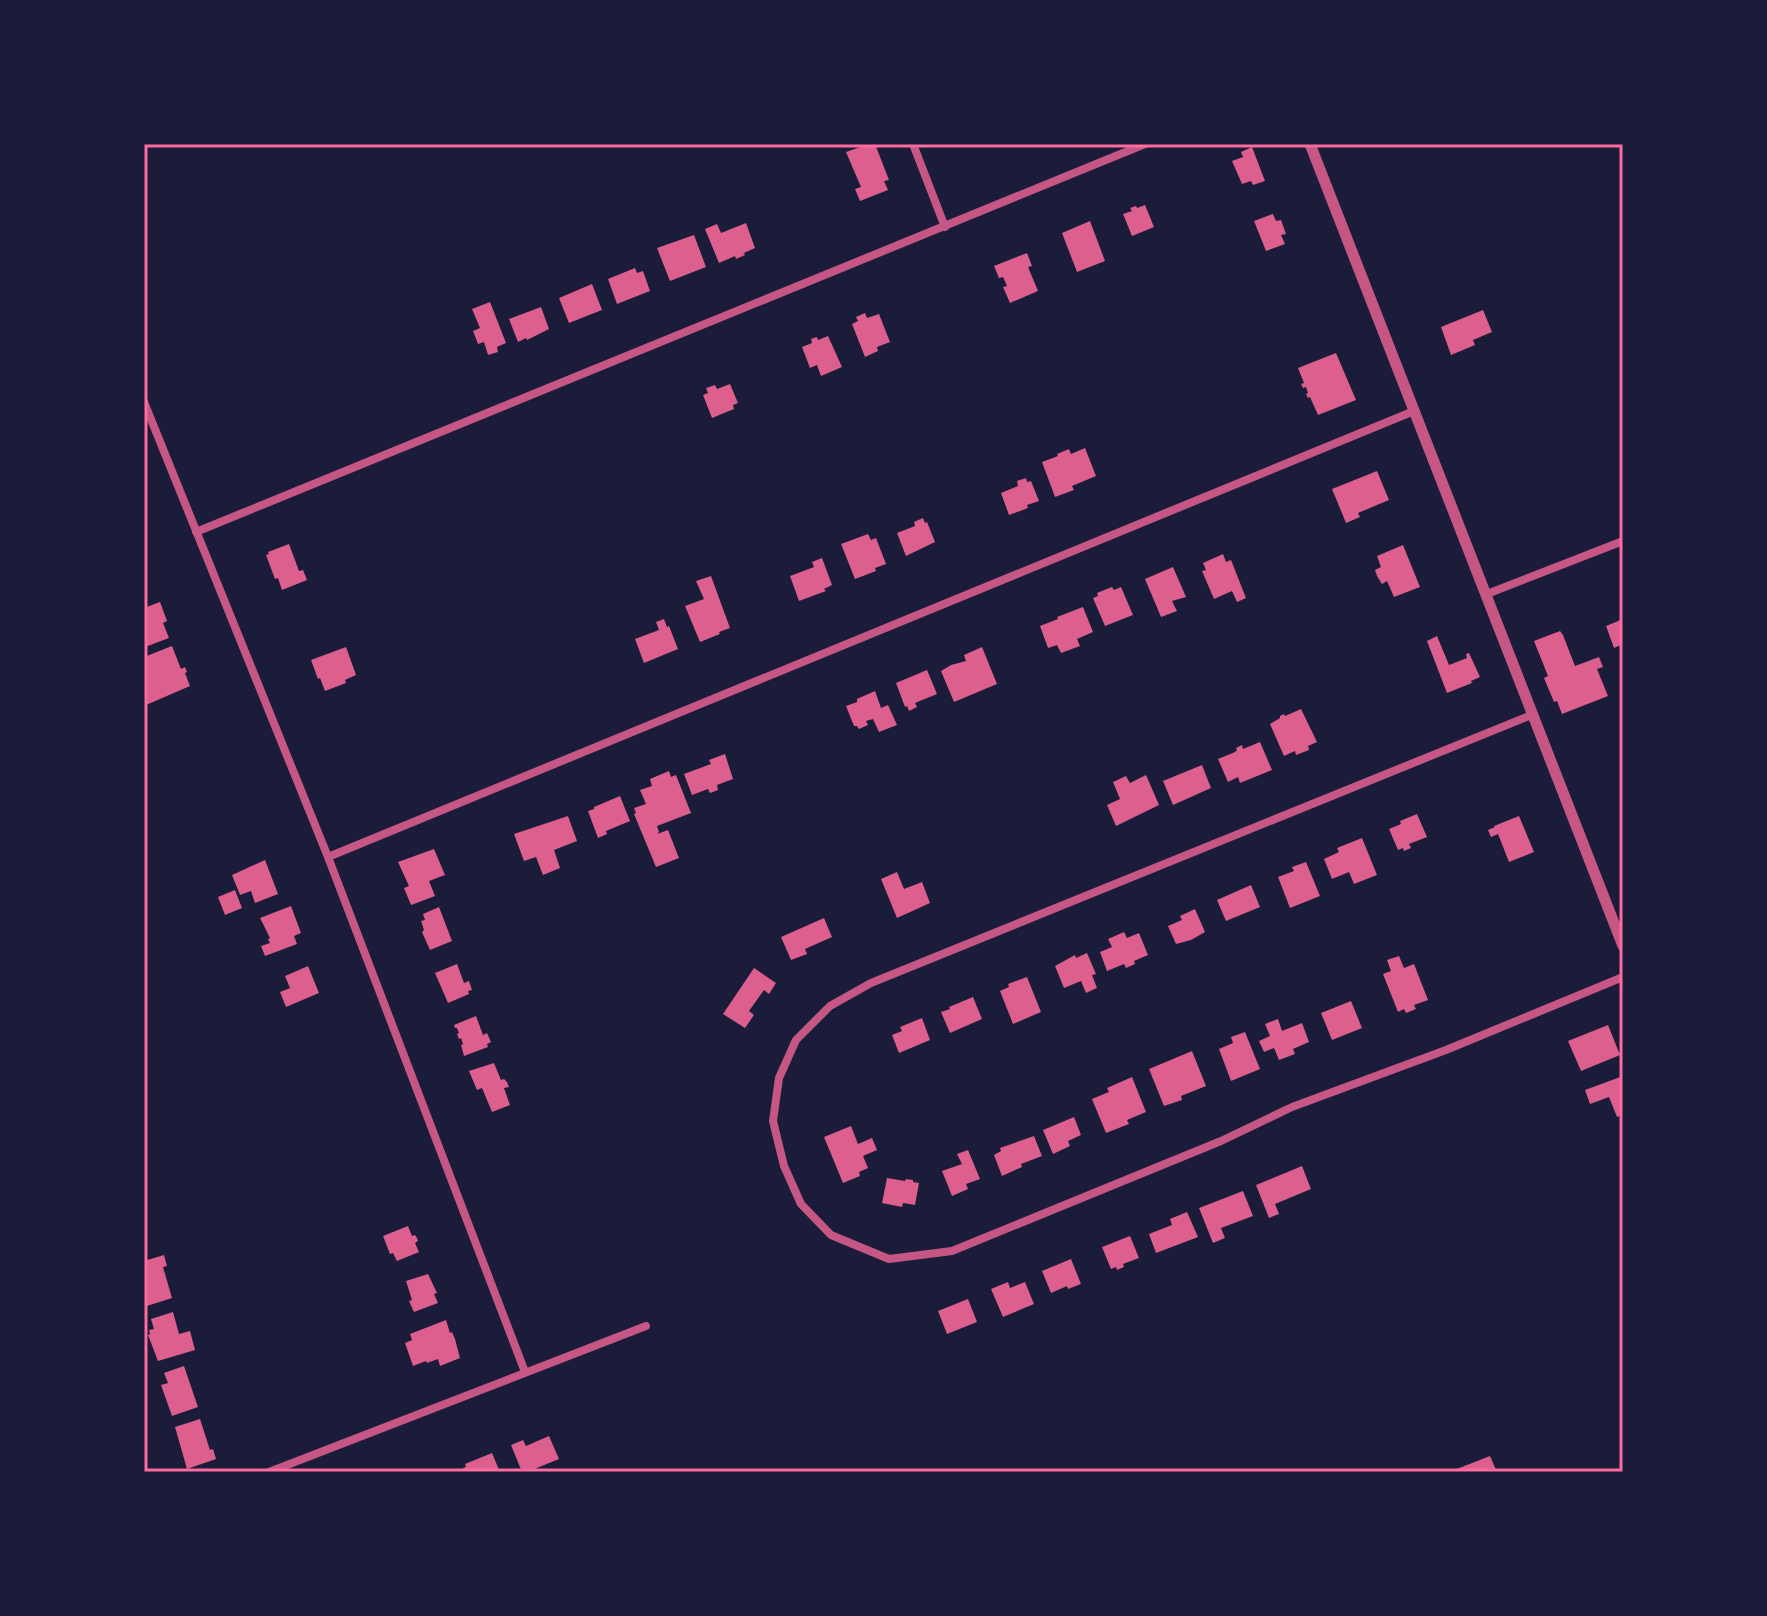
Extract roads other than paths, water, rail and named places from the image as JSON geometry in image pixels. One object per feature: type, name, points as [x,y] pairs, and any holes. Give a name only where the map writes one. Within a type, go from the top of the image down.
[{"type":"street","points":[[913,144],[945,227]]},
{"type":"street","points":[[196,532],[1145,144]]},
{"type":"street","points":[[1310,144],[1623,946]]},
{"type":"street","points":[[144,402],[328,857],[525,1372]]},
{"type":"street","points":[[328,857],[1414,411]]},
{"type":"street","points":[[1487,594],[1623,541]]},
{"type":"street","points":[[1534,714],[885,977],[830,1006],[796,1040],[779,1078],[773,1121],[784,1166],[801,1204],[831,1235],[889,1259],[952,1251],[1221,1141],[1292,1107],[1446,1050],[1623,977]]},
{"type":"street","points":[[269,1472],[646,1326]]}]
